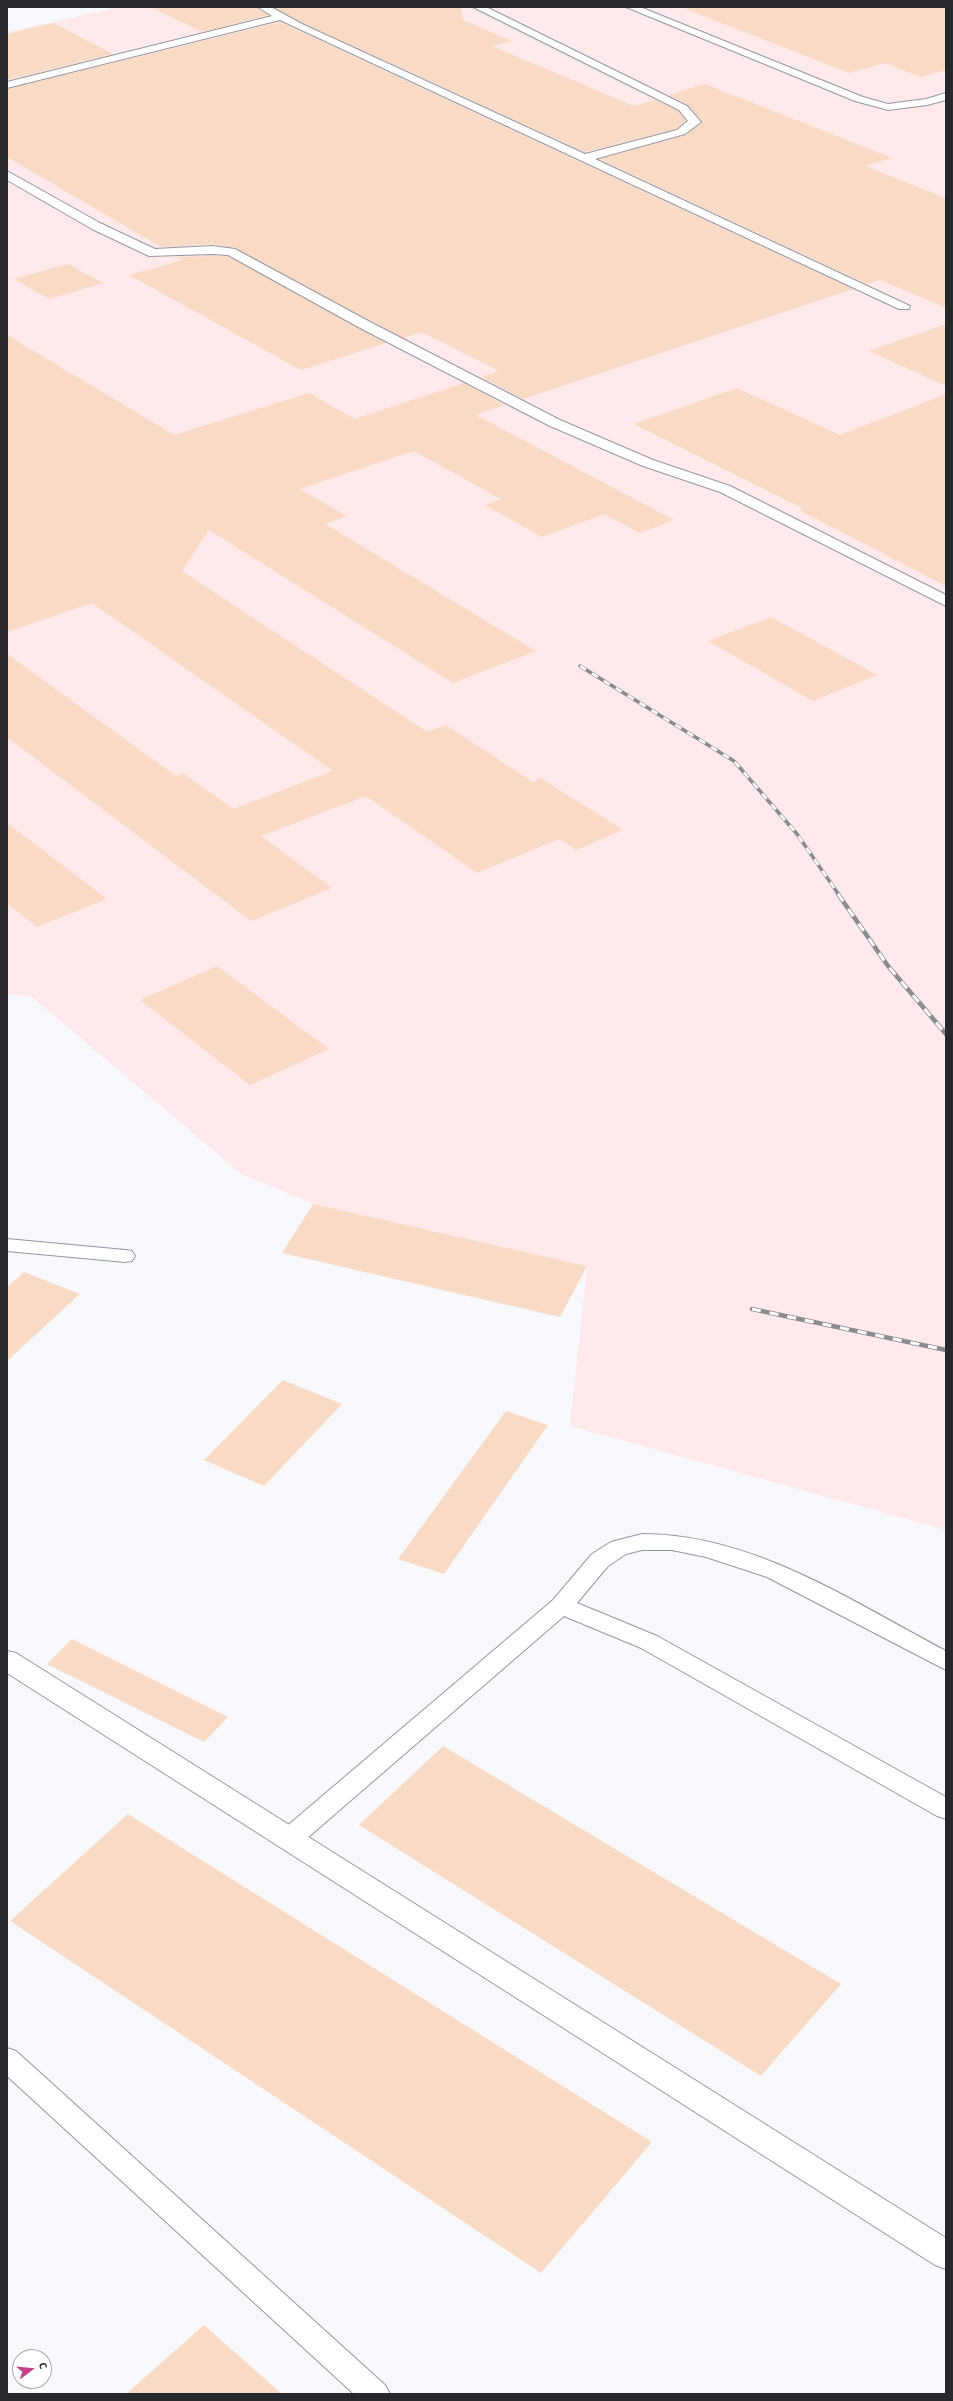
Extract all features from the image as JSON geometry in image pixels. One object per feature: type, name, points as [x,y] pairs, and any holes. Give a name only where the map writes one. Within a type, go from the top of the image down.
[{"type":"street","points":[[7,1660],[946,2255]]},
{"type":"lane","points":[[478,7],[683,108],[695,122],[681,132],[584,158]]},
{"type":"lane","points":[[631,7],[859,99],[888,107],[927,102],[946,96]]},
{"type":"lane","points":[[7,85],[271,10],[584,158],[904,306]]},
{"type":"lane","points":[[7,176],[96,226],[153,253],[212,250],[231,252],[367,326],[555,423],[648,463],[725,489],[946,601]]},
{"type":"lane","points":[[7,1245],[125,1256]]},
{"type":"lane","points":[[289,1839],[561,1606],[600,1560],[619,1548],[642,1542],[672,1542],[736,1556],[775,1571],[946,1661]]},
{"type":"lane","points":[[561,1606],[656,1646],[946,1809]]},
{"type":"lane","points":[[7,2060],[375,2394]]},
{"type":"shaded area","points":[[120,7],[946,7],[946,1530],[570,1426],[587,1266],[313,1204],[241,1174],[32,997],[7,994],[7,32]]},
{"type":"building","points":[[150,7],[257,7],[268,15],[203,32]]},
{"type":"building","points":[[274,7],[461,7],[463,20],[512,41],[492,46],[634,106],[655,100],[678,111],[686,121],[676,129],[585,152],[303,23]]},
{"type":"building","points":[[686,7],[946,7],[946,70],[921,77],[885,63],[849,73],[686,9]]},
{"type":"building","points":[[280,22],[853,289],[523,399],[481,377],[499,371],[422,332],[403,338],[235,248],[212,244],[161,247],[7,157],[7,89]]},
{"type":"building","points":[[53,23],[113,54],[7,80],[7,34]]},
{"type":"building","points":[[705,84],[892,158],[865,166],[946,198],[946,308],[880,280],[867,284],[599,159],[686,135],[702,121],[688,105],[669,95]]},
{"type":"building","points":[[228,256],[386,343],[301,370],[129,275],[183,260],[177,257]]},
{"type":"building","points":[[68,264],[103,283],[49,299],[14,279]]},
{"type":"building","points":[[946,324],[946,386],[869,351]]},
{"type":"building","points":[[7,335],[174,435],[309,393],[355,419],[464,383],[505,405],[476,415],[674,520],[640,533],[604,514],[542,537],[485,505],[501,499],[414,451],[300,489],[347,516],[325,524],[536,651],[453,683],[209,530],[182,571],[427,732],[446,725],[533,782],[541,778],[623,830],[576,850],[559,839],[477,873],[366,796],[261,836],[332,888],[251,921],[7,737],[7,654],[176,776],[183,773],[233,809],[333,771],[92,603],[7,632]]},
{"type":"building","points":[[737,388],[840,435],[946,394],[946,586],[799,510],[804,509],[634,424]]},
{"type":"building","points":[[771,617],[877,675],[813,701],[708,641]]},
{"type":"building","points":[[7,823],[107,899],[37,927],[7,903]]},
{"type":"building","points":[[217,966],[329,1049],[250,1085],[140,1000]]},
{"type":"building","points":[[313,1204],[587,1266],[560,1317],[282,1253]]},
{"type":"building","points":[[24,1272],[80,1294],[7,1361],[7,1287]]},
{"type":"building","points":[[283,1380],[342,1404],[264,1486],[204,1460]]},
{"type":"building","points":[[506,1411],[548,1425],[444,1574],[398,1559]]},
{"type":"building","points":[[72,1639],[228,1717],[204,1742],[47,1664]]},
{"type":"building","points":[[443,1746],[841,1984],[761,2076],[359,1825]]},
{"type":"building","points":[[128,1814],[652,2142],[541,2273],[10,1921]]},
{"type":"building","points":[[204,2325],[282,2394],[126,2394]]},
{"type":"railway","points":[[580,666],[734,761],[797,834],[839,895]]},
{"type":"railway","points":[[838,894],[888,966],[946,1034]]},
{"type":"railway","points":[[752,1309],[946,1350]]}]
